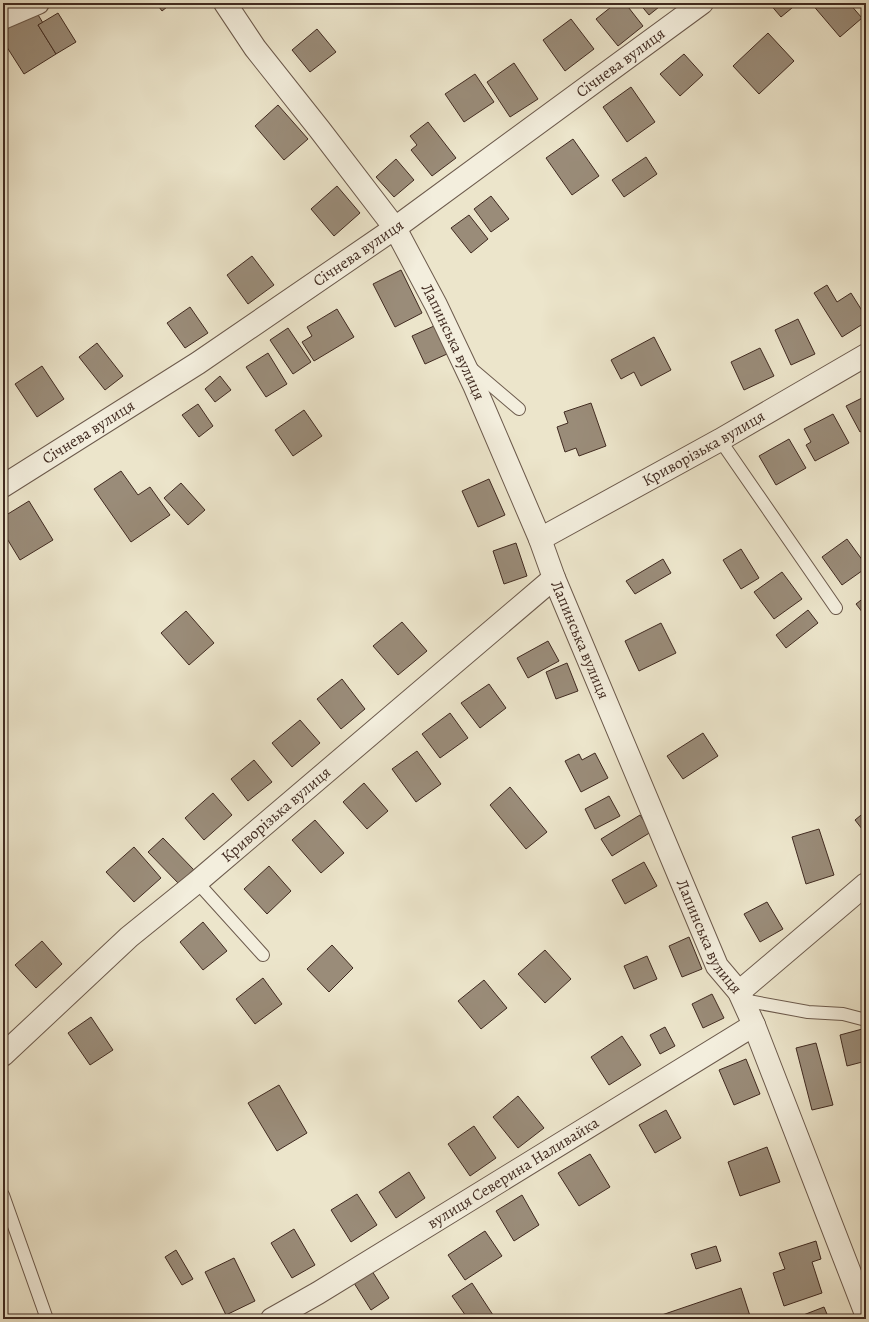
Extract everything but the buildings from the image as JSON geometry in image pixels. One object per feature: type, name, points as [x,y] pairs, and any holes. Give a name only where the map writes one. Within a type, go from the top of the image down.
[{"type":"street","points":[[3,18],[38,3]]},
{"type":"street","name":"Лапинська вулиця","points":[[225,3],[255,48],[395,228],[436,305],[463,362],[540,539],[554,578],[717,966],[741,996],[754,1025],[866,1314]]},
{"type":"street","name":"Січнева вулиця","points":[[3,486],[198,364],[395,228],[702,3]]},
{"type":"street","name":"Криворізька вулиця","points":[[540,539],[720,440],[866,355]]},
{"type":"street","name":"Криворізька вулиця","points":[[3,1055],[129,937],[197,882],[554,578]]},
{"type":"street","points":[[741,996],[866,884]]},
{"type":"street","name":"вулиця Северина Наливайка","points":[[272,1319],[325,1289],[754,1025]]},
{"type":"lane","points":[[463,362],[519,409]]},
{"type":"lane","points":[[720,440],[836,608]]},
{"type":"lane","points":[[197,882],[263,955]]},
{"type":"lane","points":[[741,996],[808,1012],[843,1014],[866,1020]]},
{"type":"lane","points":[[3,1195],[47,1319]]}]
